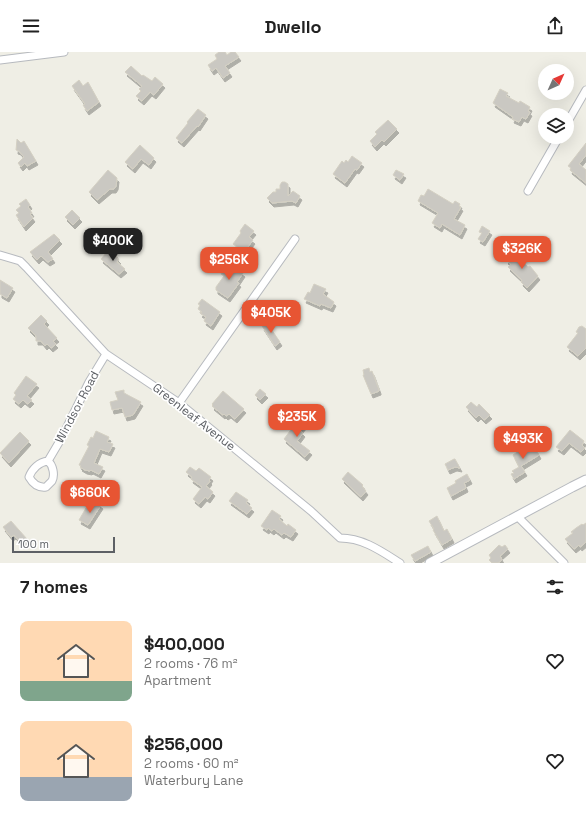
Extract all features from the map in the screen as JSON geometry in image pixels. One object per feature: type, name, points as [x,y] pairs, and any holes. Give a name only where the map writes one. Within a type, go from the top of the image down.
[{"type":"street","points":[[0,60],[64,52]]},
{"type":"street","points":[[574,111],[586,90]]},
{"type":"street","points":[[528,191],[555,144]]},
{"type":"street","points":[[179,403],[295,239]]},
{"type":"street","name":"Greenleaf Avenue","points":[[0,255],[20,261],[106,354],[179,403],[311,511],[340,538],[350,538],[360,541],[400,563]]},
{"type":"street","name":"Windsor Road","points":[[48,461],[61,439],[89,382],[106,354]]},
{"type":"street","points":[[430,563],[586,480]]},
{"type":"street","points":[[517,516],[564,563]]},
{"type":"building","points":[[219,52],[225,52],[227,55],[231,52],[235,52],[239,57],[225,66],[230,73],[223,78],[216,68],[212,71],[208,65],[217,59],[215,55]]},
{"type":"building","points":[[131,66],[142,76],[143,75],[152,81],[155,77],[163,84],[154,95],[150,92],[142,101],[136,96],[141,91],[139,89],[142,86],[125,72]]},
{"type":"building","points":[[79,80],[83,86],[88,82],[99,102],[87,111],[83,105],[85,104],[72,86]]},
{"type":"building","points":[[500,89],[508,93],[506,96],[519,103],[520,101],[530,107],[528,111],[530,112],[526,119],[522,117],[519,122],[512,119],[513,117],[493,103]]},
{"type":"building","points":[[198,109],[206,115],[198,127],[197,126],[182,143],[176,138]]},
{"type":"building","points":[[388,120],[397,129],[384,142],[382,140],[375,147],[370,141],[377,134],[375,132]]},
{"type":"building","points":[[17,139],[21,143],[24,141],[36,161],[27,166],[25,163],[21,167],[18,163],[24,157],[19,151],[16,150]]},
{"type":"building","points":[[586,143],[586,155],[579,164],[586,170],[586,183],[570,170],[571,168],[568,166]]},
{"type":"building","points":[[140,145],[154,158],[149,165],[141,159],[133,169],[125,162]]},
{"type":"building","points":[[352,156],[362,163],[357,170],[355,169],[345,183],[333,174],[342,161],[344,163],[346,160],[348,162]]},
{"type":"building","points":[[108,170],[117,178],[116,186],[114,189],[110,189],[97,200],[89,192]]},
{"type":"building","points":[[396,170],[404,174],[400,180],[393,175]]},
{"type":"building","points":[[282,182],[288,184],[288,196],[293,191],[300,196],[296,203],[292,201],[272,203],[267,198],[273,192],[276,192],[276,189],[280,189]]},
{"type":"building","points":[[428,189],[453,204],[455,201],[460,204],[459,206],[461,207],[454,219],[465,225],[460,235],[442,224],[440,228],[432,223],[438,213],[418,201],[421,195],[424,196]]},
{"type":"building","points":[[26,199],[30,205],[28,207],[33,218],[24,227],[16,215],[19,213],[16,210],[21,206],[19,204]]},
{"type":"building","points":[[72,210],[80,218],[73,225],[65,217]]},
{"type":"building","points":[[245,224],[254,231],[249,237],[253,240],[244,252],[233,244],[241,233],[240,231]]},
{"type":"building","points":[[482,226],[490,231],[483,242],[478,239],[482,233],[479,232]]},
{"type":"building","points":[[54,234],[60,240],[48,252],[53,259],[48,262],[41,256],[37,260],[30,252]]},
{"type":"building","points":[[500,245],[510,245],[511,254],[500,254]]},
{"type":"building","points":[[113,251],[119,260],[117,262],[125,269],[119,274],[101,259],[107,252],[109,255]]},
{"type":"building","points":[[513,253],[528,267],[530,266],[538,276],[527,288],[521,282],[522,280],[508,267],[511,264],[506,260]]},
{"type":"building","points":[[233,266],[243,273],[237,282],[239,283],[228,298],[216,290],[216,287],[224,276],[221,274],[225,268],[226,267],[231,270]]},
{"type":"building","points":[[0,280],[13,288],[7,298],[0,294]]},
{"type":"building","points":[[314,284],[326,289],[323,294],[334,302],[331,308],[321,304],[320,306],[304,299],[308,292],[310,293]]},
{"type":"building","points":[[202,299],[220,312],[211,326],[204,321],[206,317],[200,313],[202,312],[198,309],[200,305],[198,304]]},
{"type":"building","points":[[41,315],[47,321],[44,324],[57,338],[53,341],[56,344],[51,348],[47,344],[45,346],[41,341],[36,341],[36,336],[28,328]]},
{"type":"building","points":[[267,323],[280,342],[275,346],[262,326]]},
{"type":"building","points":[[582,326],[586,329],[586,348],[578,356],[567,347],[578,333],[576,332],[579,327]]},
{"type":"building","points":[[369,368],[370,372],[372,371],[379,390],[371,394],[363,375],[363,370]]},
{"type":"building","points":[[26,376],[37,384],[27,396],[32,400],[28,404],[23,400],[19,404],[13,399],[16,395],[14,393]]},
{"type":"building","points":[[260,389],[266,394],[260,400],[255,395]]},
{"type":"building","points":[[124,390],[124,393],[141,402],[133,415],[125,417],[122,408],[112,410],[110,402],[118,400],[115,392]]},
{"type":"building","points":[[223,391],[244,409],[235,419],[229,414],[226,416],[224,414],[223,415],[212,406]]},
{"type":"building","points":[[471,402],[477,407],[479,404],[490,415],[484,420],[479,415],[476,418],[466,407]]},
{"type":"building","points":[[299,419],[305,424],[300,430],[303,433],[297,441],[310,451],[305,457],[284,439]]},
{"type":"building","points":[[570,430],[584,441],[582,445],[585,448],[581,452],[569,443],[562,451],[556,447]]},
{"type":"building","points":[[96,431],[109,437],[107,442],[113,444],[109,452],[100,449],[94,463],[103,467],[99,474],[91,470],[85,470],[79,465],[89,446],[87,445],[91,437],[93,438]]},
{"type":"building","points":[[20,432],[29,441],[9,463],[0,453]]},
{"type":"building","points":[[526,446],[530,452],[535,448],[539,455],[521,466],[525,472],[514,479],[511,474],[514,473],[512,471],[519,467],[513,455]]},
{"type":"building","points":[[454,459],[460,468],[455,467],[448,470],[445,464]]},
{"type":"building","points":[[190,467],[196,471],[199,468],[211,477],[206,486],[213,492],[208,499],[205,497],[199,504],[193,499],[202,487],[191,479],[192,477],[186,472]]},
{"type":"building","points":[[348,472],[363,485],[362,486],[366,491],[361,497],[342,479]]},
{"type":"building","points":[[467,474],[470,480],[464,483],[466,488],[451,496],[447,488]]},
{"type":"building","points":[[236,492],[248,500],[246,503],[252,508],[247,514],[229,501]]},
{"type":"building","points":[[95,501],[101,505],[88,525],[79,520],[86,508],[90,510]]},
{"type":"building","points":[[272,510],[281,516],[279,519],[287,526],[288,524],[296,530],[291,537],[284,533],[282,535],[274,529],[272,531],[268,528],[267,530],[261,526]]},
{"type":"building","points":[[437,516],[444,531],[447,529],[452,539],[442,545],[429,521]]},
{"type":"building","points":[[11,521],[27,539],[21,543],[14,535],[11,537],[3,527]]},
{"type":"building","points":[[586,523],[586,542],[580,547],[579,545],[574,549],[565,539],[573,533],[571,532],[576,528]]},
{"type":"building","points":[[499,545],[502,547],[505,545],[508,549],[500,556],[502,560],[498,563],[492,563],[489,560],[491,558],[489,555]]},
{"type":"building","points":[[428,546],[431,552],[415,561],[411,555]]}]
